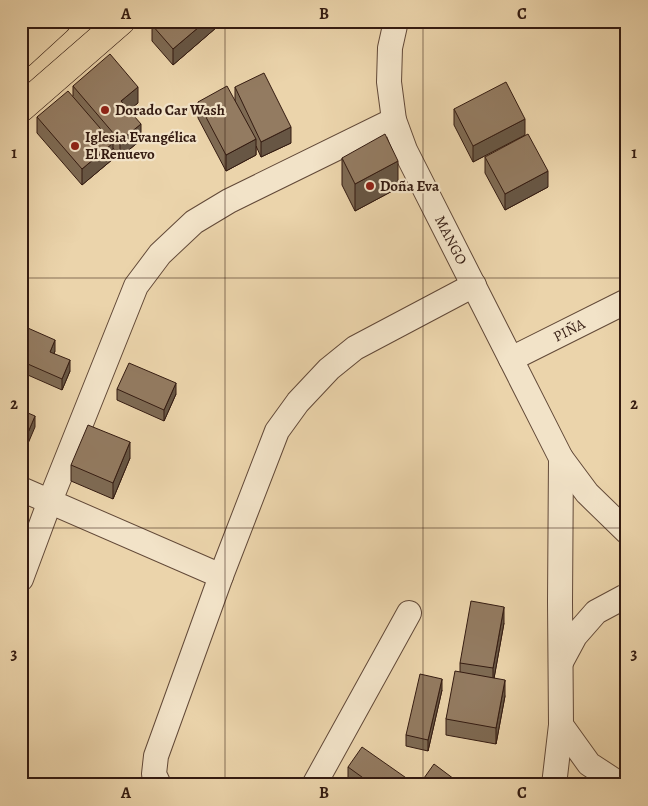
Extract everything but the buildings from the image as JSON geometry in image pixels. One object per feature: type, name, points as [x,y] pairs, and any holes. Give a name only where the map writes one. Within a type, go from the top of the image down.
[{"type":"main road","points":[[21,54],[57,21]]},
{"type":"main road","points":[[21,108],[121,21]]},
{"type":"street","name":"MANGO","points":[[396,21],[390,48],[390,82],[394,120],[405,150],[561,458],[587,493],[627,532]]},
{"type":"street","points":[[21,579],[50,501],[136,286],[160,254],[194,222],[229,201],[394,120]]},
{"type":"street","points":[[159,785],[154,774],[156,756],[221,576],[277,431],[298,402],[329,369],[355,348],[474,285]]},
{"type":"street","name":"PIÑA","points":[[511,359],[627,301]]},
{"type":"street","points":[[554,785],[561,725],[561,458]]},
{"type":"street","points":[[21,489],[221,576]]},
{"type":"street","points":[[560,664],[575,636],[596,612],[627,596]]},
{"type":"street","points":[[314,785],[409,613]]},
{"type":"street","points":[[561,725],[589,764],[618,783],[626,785]]},
{"type":"place","name":"Dorado Car Wash","points":[[105,110]]},
{"type":"place","name":"Iglesia Evangélica El Renuevo","points":[[75,146]]},
{"type":"place","name":"Doña Eva","points":[[370,186]]}]
